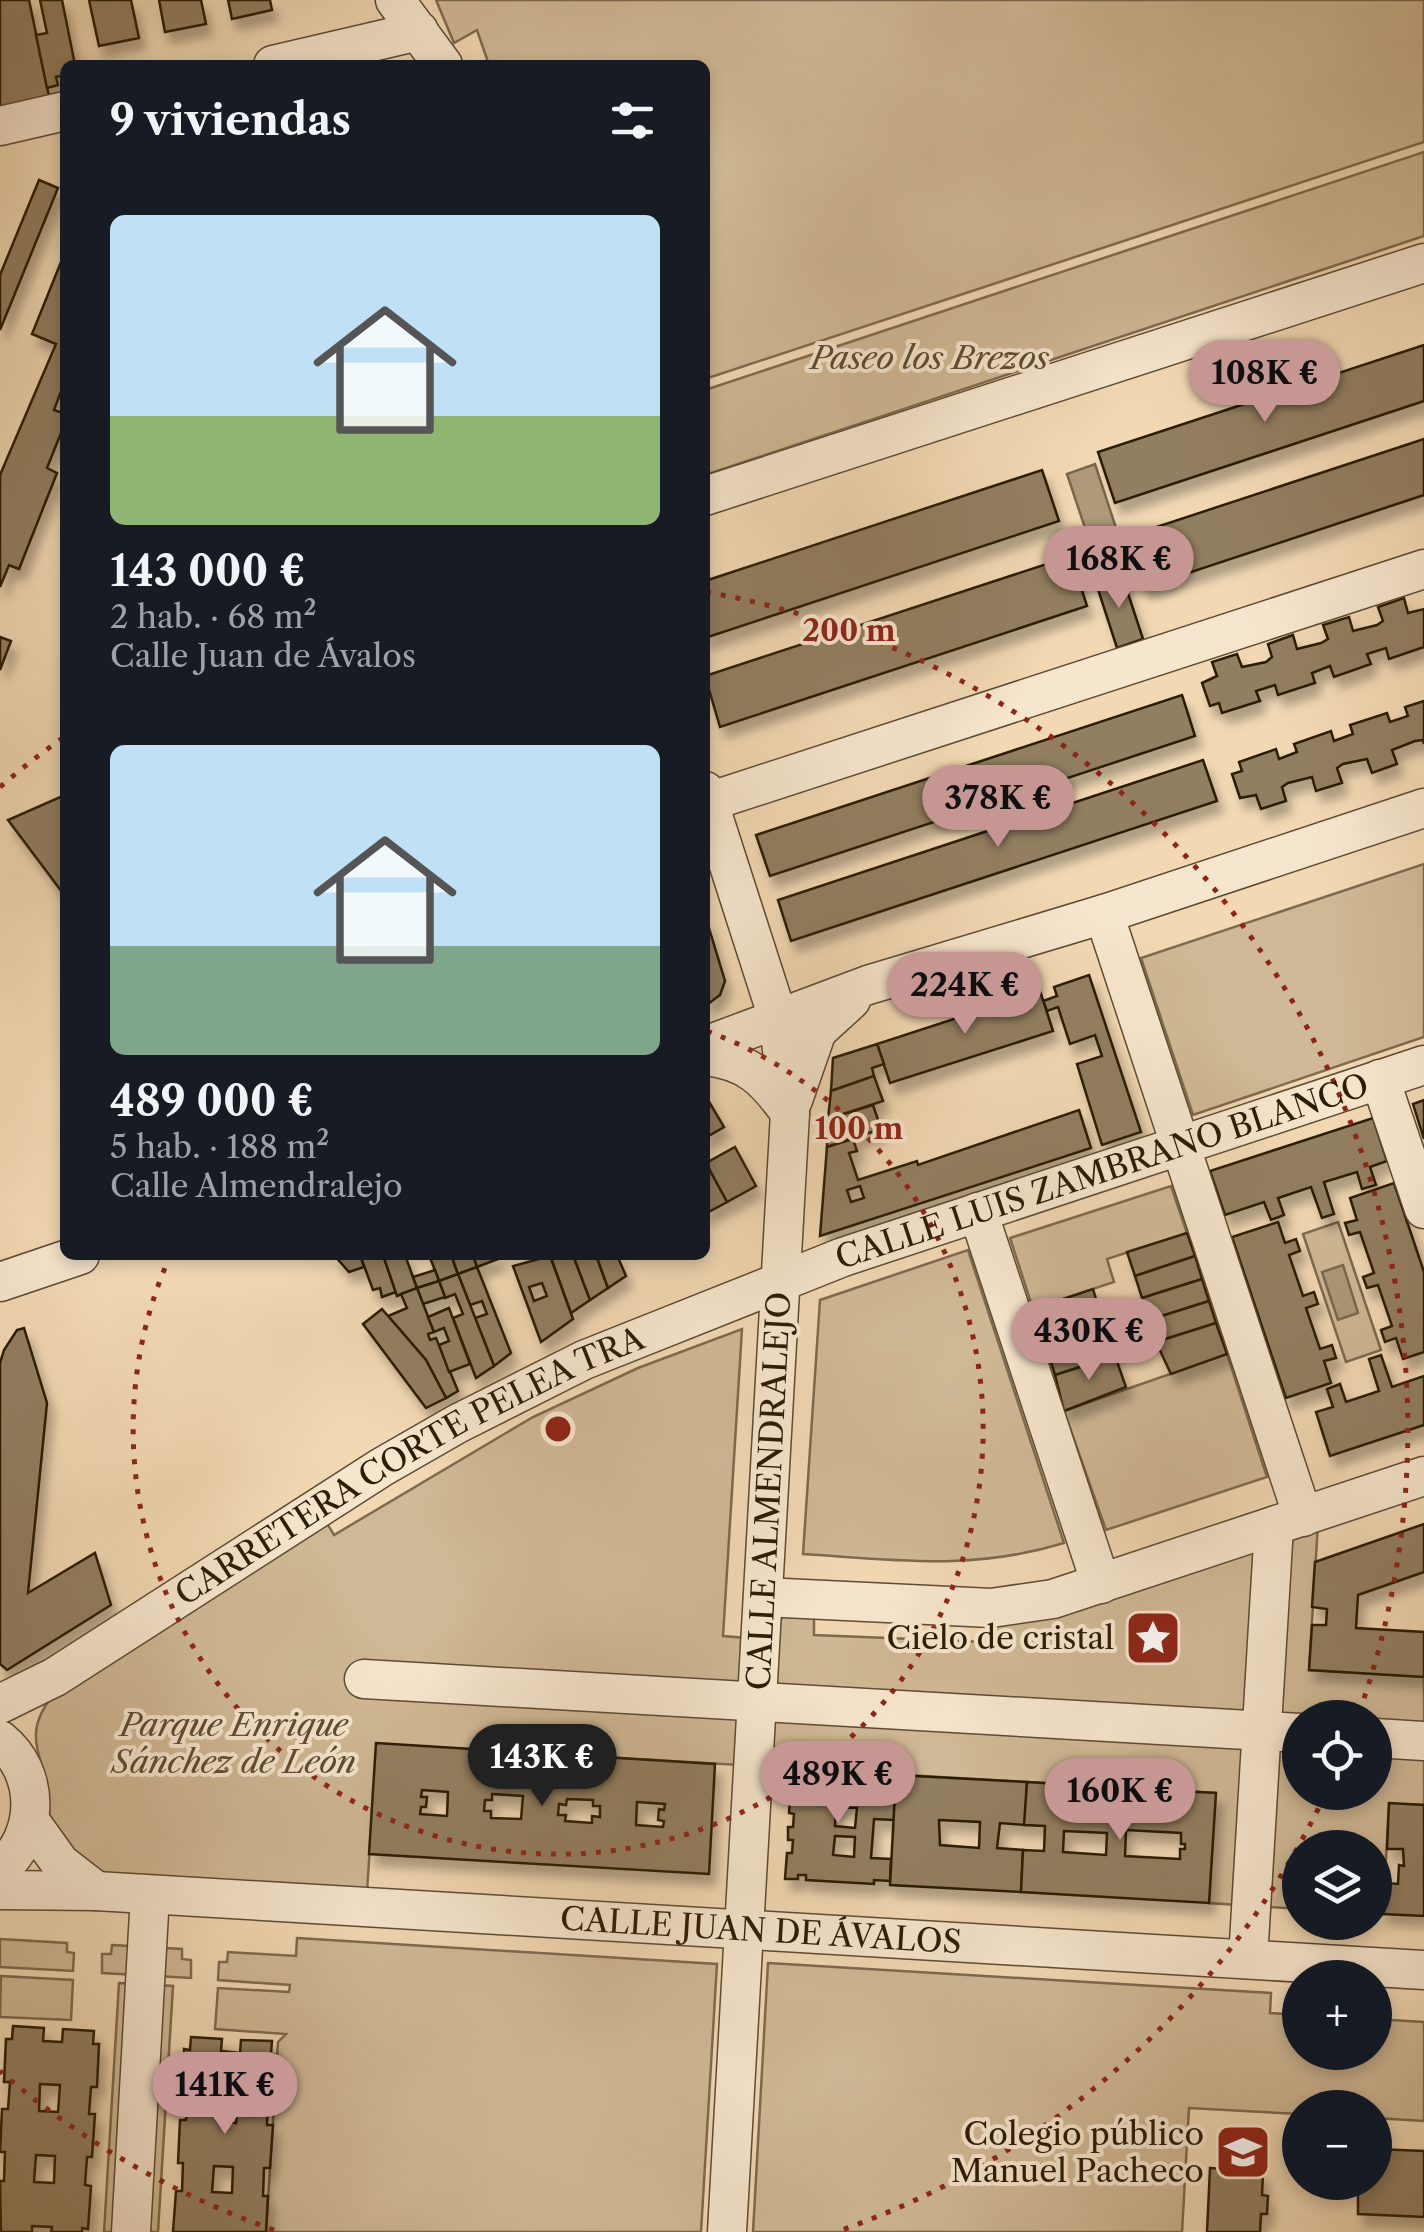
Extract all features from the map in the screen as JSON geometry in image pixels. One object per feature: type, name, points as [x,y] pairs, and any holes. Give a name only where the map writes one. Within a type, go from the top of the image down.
[{"type":"street","points":[[395,0],[439,60]]},
{"type":"street","points":[[294,60],[419,31]]},
{"type":"street","points":[[0,126],[60,112]]},
{"type":"street","points":[[710,494],[1424,263]]},
{"type":"street","points":[[710,798],[1424,569]]},
{"type":"street","points":[[710,1044],[868,985],[1104,914],[1424,808]]},
{"type":"street","points":[[710,810],[786,1015]]},
{"type":"street","points":[[1104,914],[1180,1145],[1288,1522],[1261,1732],[1248,1959]]},
{"type":"street","name":"CALLE ALMENDRALEJO","points":[[790,1112],[816,1032],[868,985]]},
{"type":"street","name":"CALLE ALMENDRALEJO","points":[[786,1015],[801,1070]]},
{"type":"street","name":"CALLE ALMENDRALEJO","points":[[727,2232],[790,1112],[786,1015]]},
{"type":"street","points":[[710,1057],[731,1059],[758,1074],[790,1112]]},
{"type":"street","name":"CALLE LUIS ZAMBRANO BLANCO","points":[[780,1280],[1424,1065]]},
{"type":"street","points":[[1380,1079],[1424,1209]]},
{"type":"street","points":[[978,1212],[1101,1584]]},
{"type":"street","points":[[0,1301],[18,1276],[65,1260]]},
{"type":"street","name":"CARRETERA CORTE PELEA TRA","points":[[0,1704],[55,1676],[382,1467],[458,1424],[584,1360],[780,1280]]},
{"type":"street","points":[[763,1596],[991,1608],[1053,1599],[1424,1476]]},
{"type":"street","name":"CARRETERA CORTE PELEA TRA","points":[[30,1821],[31,1795],[18,1746],[22,1722],[35,1697],[55,1676]]},
{"type":"street","points":[[364,1678],[1282,1733]]},
{"type":"street","points":[[1392,1739],[1424,1741]]},
{"type":"street","points":[[0,1740],[24,1770]]},
{"type":"street","points":[[0,1869],[20,1846],[30,1821]]},
{"type":"street","points":[[30,1821],[60,1864],[96,1891]]},
{"type":"street","name":"CALLE JUAN DE ÁVALOS","points":[[0,1890],[96,1891],[1424,1970]]},
{"type":"street","points":[[132,2232],[150,1895]]},
{"type":"green space","points":[[436,0],[1424,0],[1424,142],[710,377],[710,60],[487,60],[477,30],[454,43]]},
{"type":"green space","name":"Paseo los Brezos","points":[[1424,152],[1424,236],[710,473],[710,388]]},
{"type":"green space","points":[[1424,864],[1424,1037],[1193,1115],[1141,958]]},
{"type":"green space","points":[[1171,1186],[1187,1233],[1107,1259],[1114,1282],[1033,1309],[1010,1238]]},
{"type":"green space","points":[[1338,1222],[1381,1350],[1346,1362],[1303,1234]]},
{"type":"green space","points":[[968,1250],[1064,1543],[1030,1552],[966,1560],[903,1561],[803,1554],[820,1300]]},
{"type":"green space","name":"Parque Enrique Sánchez de León","points":[[742,1329],[723,1636],[747,1638],[739,1765],[377,1744],[367,1891],[88,1872],[50,1818],[36,1731],[53,1695],[325,1520],[334,1535],[533,1417],[638,1368]]},
{"type":"green space","points":[[1227,1354],[1267,1477],[1106,1530],[1064,1411]]},
{"type":"green space","points":[[1318,1524],[1309,1670],[1424,1677],[1424,1805],[1392,1804],[1392,1700],[1282,1700],[1282,1810],[1389,1810],[1388,1830],[1282,1830],[1282,1908],[1209,1903],[1215,1793],[769,1767],[778,1623],[784,1615],[814,1614],[814,1635],[986,1642],[986,1621]]},
{"type":"green space","points":[[297,1938],[717,1964],[701,2232],[266,2232],[278,2042],[286,2034],[215,2029],[218,1988],[289,1992],[290,1985],[218,1980],[219,1962],[227,1962],[228,1952],[296,1956]]},
{"type":"green space","points":[[0,1939],[67,1943],[67,1952],[74,1953],[73,1971],[0,1967]]},
{"type":"green space","points":[[112,1945],[182,1949],[182,1959],[191,1960],[191,1978],[102,1973],[102,1954],[111,1954]]},
{"type":"green space","points":[[768,1963],[1271,1993],[1270,2013],[1282,2014],[1282,2070],[1392,2070],[1392,2020],[1424,2022],[1424,2121],[1392,2119],[1392,2090],[1282,2090],[1282,2113],[1189,2108],[1182,2232],[753,2232]]},
{"type":"green space","points":[[1,1976],[73,1980],[71,2020],[0,2017]]},
{"type":"green space","points":[[119,1983],[173,1986],[158,2232],[104,2232]]},
{"type":"shaded area","points":[[1095,464],[1119,537],[1091,546],[1067,474]]},
{"type":"shaded area","points":[[1343,1265],[1358,1313],[1338,1320],[1322,1272]]},
{"type":"building","points":[[0,0],[29,0],[50,101],[0,112]]},
{"type":"building","points":[[40,0],[62,0],[74,60],[60,60],[58,85],[47,88],[36,35],[47,33]]},
{"type":"building","points":[[89,0],[131,0],[139,38],[99,46]]},
{"type":"building","points":[[159,0],[201,0],[206,24],[165,32]]},
{"type":"building","points":[[228,0],[270,0],[272,10],[232,19]]},
{"type":"building","points":[[39,180],[58,188],[0,330],[0,275]]},
{"type":"building","points":[[60,264],[60,394],[54,410],[60,412],[60,436],[47,468],[57,473],[19,569],[9,565],[0,587],[0,475],[56,344],[32,334]]},
{"type":"building","points":[[1424,345],[1424,401],[1115,503],[1098,452]]},
{"type":"building","points":[[1424,439],[1424,495],[1143,588],[1126,537]]},
{"type":"building","points":[[1042,470],[1059,521],[710,636],[710,579]]},
{"type":"building","points":[[1071,556],[1087,606],[720,727],[710,693],[710,674]]},
{"type":"building","points":[[1122,575],[1143,639],[1117,648],[1096,583]]},
{"type":"building","points":[[1404,598],[1408,613],[1424,609],[1424,647],[1389,659],[1386,648],[1367,654],[1371,664],[1334,677],[1330,666],[1312,673],[1315,683],[1278,695],[1275,685],[1256,691],[1260,701],[1222,713],[1219,703],[1210,706],[1202,683],[1217,676],[1212,662],[1237,654],[1242,667],[1266,662],[1272,657],[1268,644],[1293,635],[1297,649],[1321,643],[1328,639],[1323,625],[1349,617],[1353,631],[1377,625],[1383,621],[1378,607]]},
{"type":"building","points":[[0,637],[11,641],[0,670]]},
{"type":"building","points":[[1182,695],[1195,736],[770,876],[756,835]]},
{"type":"building","points":[[1424,701],[1424,744],[1423,740],[1415,741],[1392,750],[1397,764],[1372,773],[1367,759],[1343,764],[1337,768],[1342,783],[1316,791],[1312,777],[1288,783],[1282,787],[1286,801],[1261,809],[1256,795],[1240,798],[1232,774],[1242,771],[1239,762],[1276,749],[1279,759],[1297,752],[1294,744],[1331,731],[1334,741],[1353,734],[1350,725],[1387,713],[1390,722],[1408,716],[1405,707]]},
{"type":"building","points":[[1203,760],[1217,801],[791,941],[778,900]]},
{"type":"building","points":[[60,797],[60,889],[8,820]]},
{"type":"building","points":[[710,932],[725,981],[720,995],[710,1002]]},
{"type":"building","points":[[1089,975],[1141,1132],[1102,1145],[1077,1064],[1102,1056],[1095,1035],[1070,1044],[1058,1007],[1047,1011],[1043,1001],[1057,996],[1054,987]]},
{"type":"building","points":[[1040,991],[1053,1031],[890,1083],[877,1044]]},
{"type":"building","points":[[877,1044],[884,1064],[872,1068],[874,1076],[831,1091],[833,1058]]},
{"type":"building","points":[[874,1076],[883,1101],[828,1119],[831,1091]]},
{"type":"building","points":[[1424,1100],[1424,1139],[1413,1104]]},
{"type":"building","points":[[710,1103],[724,1127],[710,1135]]},
{"type":"building","points":[[873,1105],[881,1129],[827,1147],[828,1119]]},
{"type":"building","points":[[1079,1110],[1091,1148],[820,1236],[827,1147],[853,1139],[857,1151],[849,1153],[858,1180],[917,1161],[918,1165]],"holes":[[[860,1186],[864,1198],[851,1202],[847,1190]]]},
{"type":"building","points":[[1373,1118],[1387,1161],[1370,1167],[1376,1185],[1362,1189],[1357,1172],[1324,1182],[1334,1214],[1322,1218],[1311,1187],[1278,1198],[1284,1215],[1271,1220],[1264,1202],[1225,1215],[1210,1171]]},
{"type":"building","points":[[735,1147],[756,1186],[727,1202],[710,1170],[710,1161]]},
{"type":"building","points":[[710,1171],[727,1202],[710,1211]]},
{"type":"building","points":[[1394,1183],[1424,1272],[1424,1352],[1403,1359],[1396,1338],[1385,1342],[1381,1330],[1392,1326],[1378,1285],[1367,1288],[1363,1277],[1374,1273],[1360,1232],[1349,1235],[1345,1223],[1357,1220],[1350,1198]]},
{"type":"building","points":[[1278,1222],[1285,1243],[1296,1239],[1300,1251],[1289,1255],[1303,1296],[1314,1292],[1318,1304],[1306,1308],[1320,1349],[1332,1345],[1336,1358],[1324,1361],[1331,1383],[1286,1398],[1232,1237]]},
{"type":"building","points":[[1187,1233],[1195,1256],[1135,1276],[1127,1252]]},
{"type":"building","points":[[1195,1256],[1202,1279],[1142,1298],[1135,1276]]},
{"type":"building","points":[[338,1260],[362,1260],[364,1267],[349,1272]]},
{"type":"building","points":[[362,1260],[385,1260],[396,1292],[382,1297],[380,1288],[373,1290]]},
{"type":"building","points":[[385,1260],[407,1260],[417,1288],[397,1296]]},
{"type":"building","points":[[431,1260],[453,1260],[458,1274],[439,1281]]},
{"type":"building","points":[[453,1260],[475,1260],[477,1267],[458,1274]]},
{"type":"building","points":[[475,1260],[495,1260],[477,1267]]},
{"type":"building","points":[[551,1260],[573,1319],[541,1342],[513,1266]],"holes":[[[542,1283],[547,1296],[534,1301],[529,1287]]]},
{"type":"building","points":[[552,1260],[575,1260],[590,1300],[571,1313]]},
{"type":"building","points":[[575,1260],[598,1260],[608,1288],[590,1300]]},
{"type":"building","points":[[598,1260],[619,1260],[626,1276],[608,1288]]},
{"type":"building","points":[[477,1267],[511,1353],[494,1366],[475,1318],[487,1314],[482,1301],[470,1305],[458,1274]]},
{"type":"building","points":[[435,1270],[439,1281],[417,1288],[413,1277]]},
{"type":"building","points":[[458,1274],[494,1366],[476,1378],[453,1318],[463,1314],[455,1294],[445,1298],[439,1281]]},
{"type":"building","points":[[1202,1279],[1209,1301],[1149,1320],[1142,1298]]},
{"type":"building","points":[[439,1281],[445,1297],[423,1304],[417,1288]]},
{"type":"building","points":[[417,1288],[434,1332],[428,1334],[430,1340],[436,1338],[458,1391],[446,1398],[426,1360],[388,1316],[407,1308],[401,1294]]},
{"type":"building","points":[[1093,1289],[1100,1312],[1040,1331],[1033,1309]]},
{"type":"building","points":[[1209,1301],[1216,1323],[1156,1342],[1149,1320]]},
{"type":"building","points":[[449,1308],[470,1364],[449,1372],[439,1345],[449,1341],[444,1328],[434,1332],[428,1317]]},
{"type":"building","points":[[382,1309],[426,1360],[446,1398],[426,1408],[363,1324]]},
{"type":"building","points":[[1100,1312],[1108,1334],[1048,1353],[1040,1331]]},
{"type":"building","points":[[1216,1323],[1227,1354],[1171,1374],[1156,1342]]},
{"type":"building","points":[[24,1328],[47,1403],[28,1593],[95,1553],[111,1605],[7,1670],[0,1664],[0,1363],[17,1330]]},
{"type":"building","points":[[1108,1334],[1115,1356],[1055,1375],[1048,1353]]},
{"type":"building","points":[[1381,1355],[1392,1387],[1424,1376],[1424,1425],[1330,1456],[1316,1412],[1333,1407],[1327,1389],[1340,1384],[1346,1402],[1379,1391],[1369,1359]]},
{"type":"building","points":[[1115,1356],[1126,1387],[1064,1411],[1055,1375]]},
{"type":"building","points":[[1424,1524],[1424,1572],[1358,1595],[1356,1628],[1424,1632],[1424,1677],[1309,1670],[1312,1625],[1326,1625],[1327,1609],[1312,1607],[1315,1562]]},
{"type":"building","points":[[376,1743],[715,1764],[709,1874],[369,1854]],"holes":[[[422,1790],[448,1792],[447,1816],[420,1814],[427,1797],[421,1797]],[[492,1794],[523,1796],[521,1819],[491,1818],[491,1811],[484,1811],[485,1800],[492,1800]],[[567,1799],[593,1800],[593,1806],[600,1806],[600,1817],[592,1816],[592,1823],[565,1821],[566,1815],[558,1815],[559,1804],[566,1805]],[[637,1802],[665,1804],[664,1810],[659,1809],[658,1820],[664,1821],[663,1827],[636,1825]]]},
{"type":"building","points":[[792,1768],[815,1770],[815,1776],[829,1776],[830,1771],[896,1775],[894,1820],[874,1819],[871,1858],[891,1859],[890,1881],[874,1880],[874,1884],[806,1880],[806,1875],[785,1879],[787,1853],[792,1853],[793,1840],[788,1840],[794,1814],[789,1813]],"holes":[[[836,1807],[857,1808],[855,1828],[835,1826]],[[835,1836],[855,1837],[854,1857],[833,1855]]]},
{"type":"building","points":[[896,1775],[1027,1782],[1025,1825],[1000,1823],[997,1848],[1023,1850],[1021,1892],[890,1885]],"holes":[[[939,1820],[980,1822],[979,1848],[940,1845]]]},
{"type":"building","points":[[1027,1782],[1216,1793],[1209,1903],[1021,1892],[1023,1850],[1044,1851],[1045,1826],[1024,1825]],"holes":[[[1126,1830],[1181,1833],[1185,1849],[1180,1849],[1180,1859],[1125,1856]],[[1064,1831],[1107,1833],[1106,1855],[1063,1852]]]},
{"type":"building","points":[[1392,1803],[1424,1805],[1424,1916],[1392,1914],[1392,1884],[1398,1884],[1399,1865],[1404,1866],[1403,1849],[1392,1849],[1392,1830],[1388,1830]]},
{"type":"building","points":[[13,2026],[44,2028],[43,2041],[62,2042],[63,2029],[94,2031],[93,2044],[99,2044],[97,2087],[91,2087],[89,2114],[95,2114],[92,2157],[87,2157],[85,2185],[91,2186],[88,2229],[82,2228],[82,2232],[51,2232],[52,2227],[32,2226],[32,2232],[1,2232],[0,2181],[4,2181],[5,2152],[0,2152],[2,2109],[8,2109],[10,2082],[4,2082],[6,2039],[12,2039]],"holes":[[[40,2084],[60,2085],[58,2112],[39,2111]],[[36,2155],[55,2156],[54,2183],[34,2182]]]},
{"type":"building","points":[[191,2037],[222,2039],[221,2051],[240,2053],[241,2040],[272,2041],[271,2054],[277,2055],[274,2098],[268,2097],[267,2125],[273,2125],[270,2168],[264,2168],[263,2196],[268,2196],[266,2232],[173,2232],[176,2191],[182,2191],[183,2163],[178,2163],[180,2120],[186,2120],[188,2093],[182,2092],[184,2049],[190,2050]],"holes":[[[218,2095],[238,2096],[236,2123],[217,2121]],[[214,2166],[233,2167],[232,2193],[212,2192]]]},
{"type":"building","points":[[1392,2150],[1424,2151],[1424,2217],[1358,2214],[1358,2200],[1392,2200]]},
{"type":"building","points":[[1210,2168],[1263,2172],[1262,2195],[1268,2196],[1260,2232],[1207,2232]]},
{"type":"place","name":"Cielo de cristal","points":[[1153,1638]]},
{"type":"place","name":"Colegio público Manuel Pacheco","points":[[1243,2152]]}]
